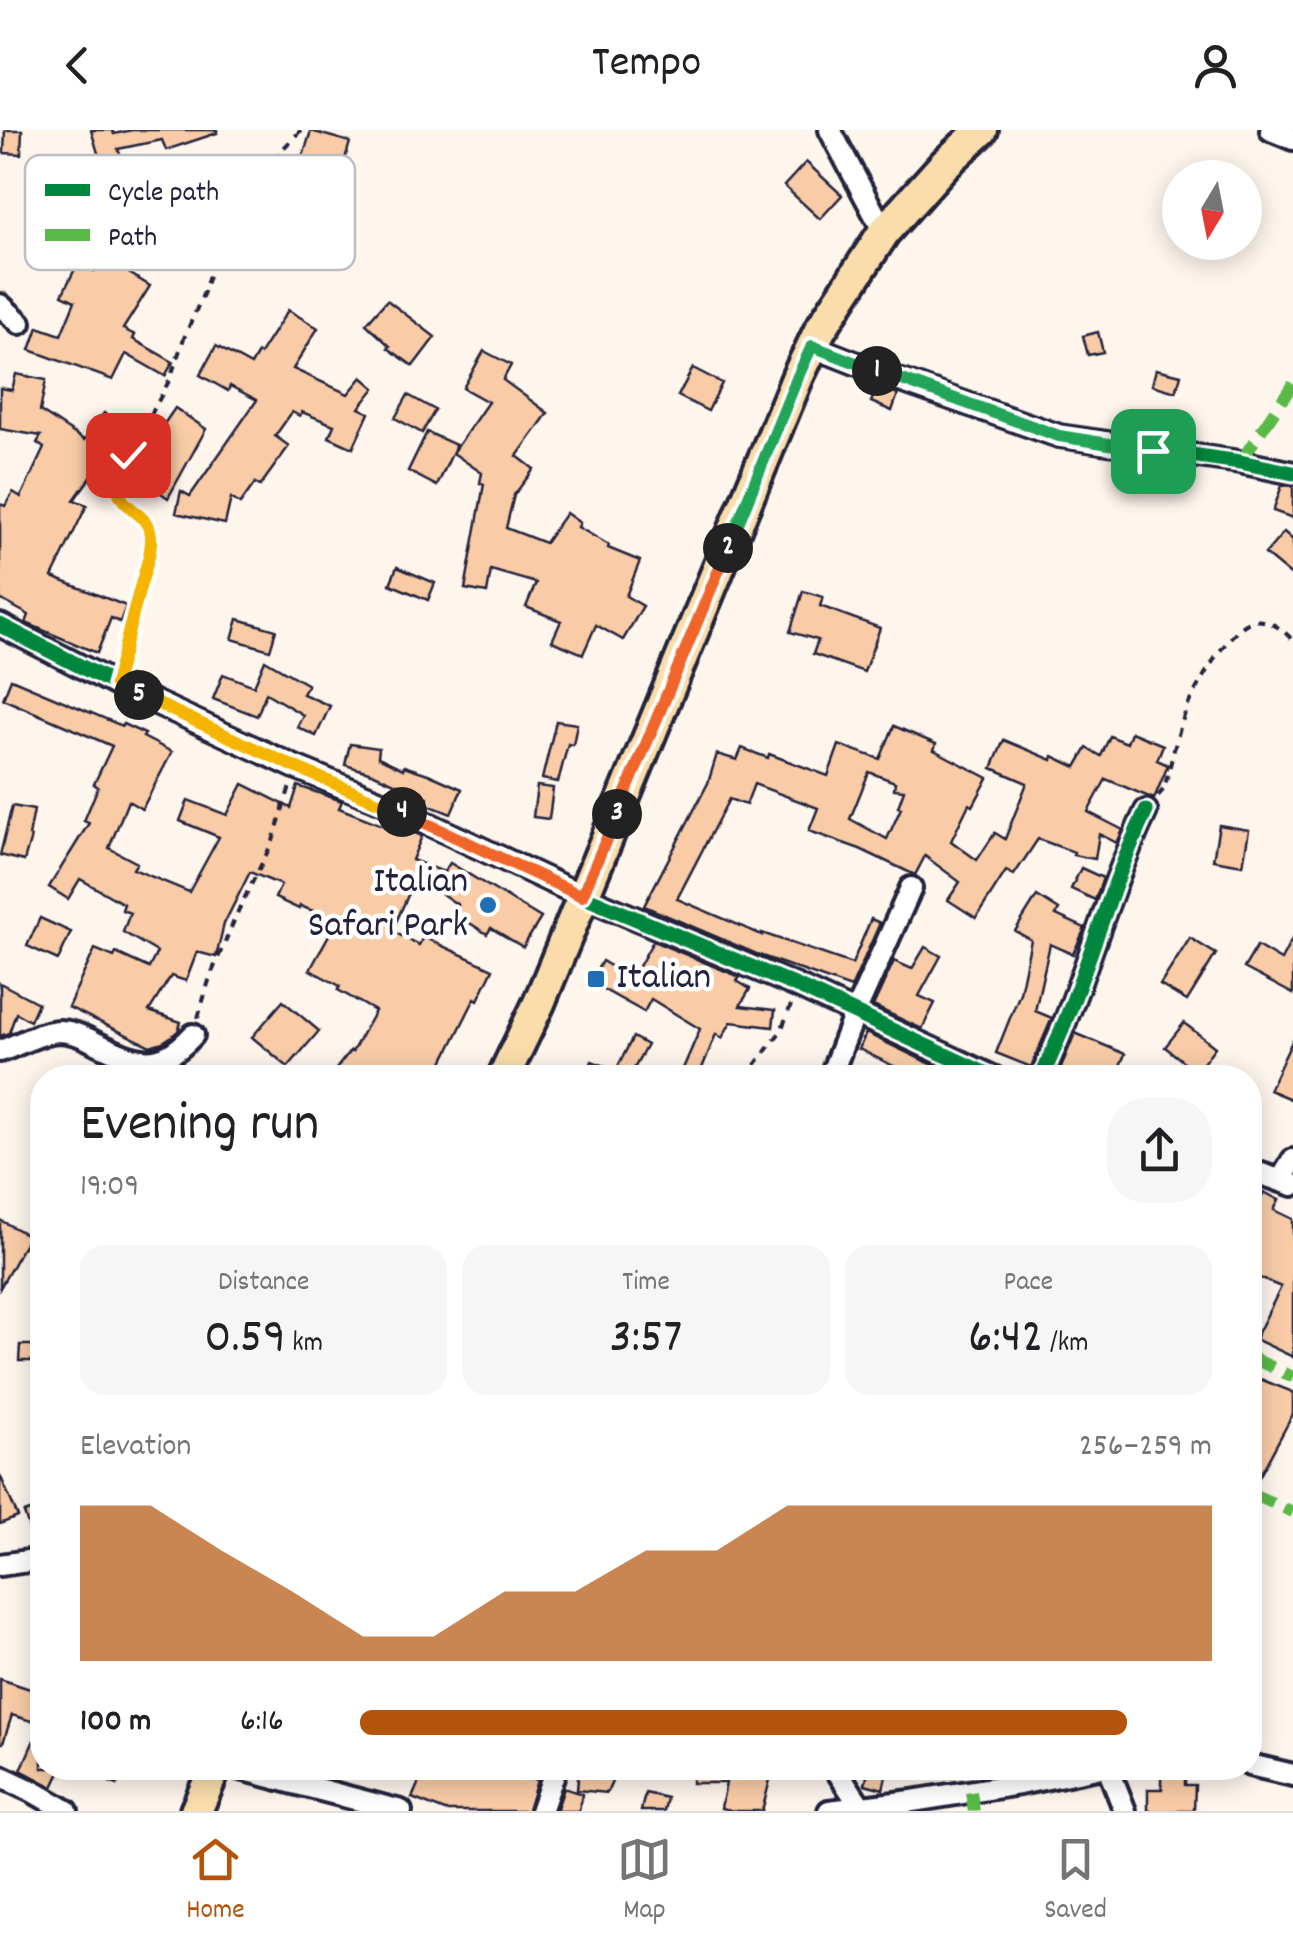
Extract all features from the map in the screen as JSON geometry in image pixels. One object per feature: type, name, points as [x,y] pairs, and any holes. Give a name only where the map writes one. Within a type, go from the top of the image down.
[{"type":"main road","points":[[510,1065],[820,330],[884,232],[944,165],[982,130]]},
{"type":"main road","points":[[196,1811],[209,1780]]},
{"type":"street","points":[[830,130],[884,232]]},
{"type":"street","points":[[1271,130],[1293,139]]},
{"type":"street","points":[[0,305],[20,323]]},
{"type":"street","points":[[812,346],[1059,436],[1293,473]]},
{"type":"street","points":[[0,624],[115,684],[295,767],[384,803],[582,896],[798,986],[967,1065]]},
{"type":"street","points":[[1048,1065],[1146,811]]},
{"type":"street","points":[[835,1065],[911,888]]},
{"type":"street","points":[[0,1050],[61,1031],[146,1061],[166,1059],[192,1035]]},
{"type":"street","points":[[1262,1178],[1287,1183],[1293,1160]]},
{"type":"street","points":[[0,1564],[30,1560]]},
{"type":"street","points":[[1262,1768],[1293,1775]]},
{"type":"street","points":[[0,1776],[67,1811]]},
{"type":"street","points":[[283,1780],[402,1811]]},
{"type":"street","points":[[541,1811],[552,1780]]},
{"type":"street","points":[[843,1780],[861,1806]]},
{"type":"street","points":[[828,1811],[1039,1780]]},
{"type":"street","points":[[1112,1780],[1124,1811]]},
{"type":"path","points":[[277,155],[301,130]]},
{"type":"path","points":[[115,684],[151,537],[137,512],[120,497],[123,467],[170,379],[211,270]]},
{"type":"path","points":[[1146,811],[1164,788],[1191,700],[1224,645],[1248,623],[1264,620],[1287,632],[1293,640]]},
{"type":"path","points":[[192,1035],[210,976],[273,841],[295,767]]},
{"type":"path","points":[[755,1065],[781,1031],[798,986]]},
{"type":"building","points":[[5,130],[22,130],[21,154],[4,153]]},
{"type":"building","points":[[91,130],[112,130],[114,134],[132,130],[217,130],[166,150],[162,140],[118,149],[120,155],[99,155]]},
{"type":"building","points":[[311,131],[350,142],[346,155],[304,153]]},
{"type":"building","points":[[806,162],[842,195],[820,219],[784,186]]},
{"type":"building","points":[[74,270],[131,270],[129,273],[150,286],[123,329],[173,362],[165,376],[126,354],[113,380],[30,350],[38,327],[61,335],[75,301],[62,295]]},
{"type":"building","points":[[387,300],[435,337],[413,366],[388,348],[366,324]]},
{"type":"building","points":[[288,310],[318,328],[293,369],[348,394],[362,377],[375,388],[359,408],[369,413],[353,448],[329,437],[334,425],[292,412],[275,436],[289,446],[260,486],[255,483],[240,504],[231,498],[225,524],[176,513],[181,491],[190,496],[257,400],[230,386],[228,391],[200,375],[216,346],[251,365]]},
{"type":"building","points":[[1098,332],[1103,352],[1088,355],[1083,336]]},
{"type":"building","points":[[484,351],[511,365],[503,380],[548,413],[517,456],[534,469],[514,495],[506,528],[545,543],[566,513],[580,523],[578,527],[609,545],[608,548],[640,561],[626,596],[643,606],[623,640],[596,625],[583,654],[552,641],[561,621],[526,607],[536,583],[491,570],[487,593],[465,589],[484,484],[480,483],[482,473],[453,453],[488,402],[463,388]]},
{"type":"building","points":[[693,368],[722,383],[708,411],[678,396]]},
{"type":"building","points":[[1156,369],[1181,375],[1176,392],[1152,385]]},
{"type":"building","points":[[16,374],[46,380],[40,411],[84,440],[104,413],[124,429],[129,423],[153,440],[175,408],[206,429],[168,498],[118,463],[114,468],[103,460],[74,500],[87,505],[52,577],[126,606],[120,622],[111,618],[97,653],[26,623],[29,615],[0,599],[0,504],[5,506],[13,492],[21,497],[44,448],[37,443],[41,436],[0,429],[0,388],[12,390]]},
{"type":"building","points":[[877,387],[898,394],[892,411],[871,402]]},
{"type":"building","points":[[408,395],[435,410],[422,433],[395,418]]},
{"type":"building","points":[[427,432],[456,445],[437,486],[408,471]]},
{"type":"building","points":[[1282,485],[1293,486],[1293,518],[1273,511]]},
{"type":"building","points":[[1284,532],[1293,540],[1293,577],[1265,554]]},
{"type":"building","points":[[397,567],[435,583],[428,600],[390,584]]},
{"type":"building","points":[[803,591],[823,597],[820,606],[880,628],[864,672],[813,654],[818,640],[790,632]]},
{"type":"building","points":[[238,619],[276,630],[270,650],[232,639]]},
{"type":"building","points":[[265,660],[308,685],[303,694],[330,706],[316,736],[297,727],[303,715],[266,693],[257,716],[213,699],[223,674],[254,686]]},
{"type":"building","points":[[11,679],[123,724],[172,752],[142,809],[128,801],[109,848],[137,863],[133,869],[189,892],[219,837],[180,821],[188,800],[227,815],[243,784],[291,808],[298,786],[342,801],[339,808],[397,831],[399,826],[422,836],[412,860],[444,872],[450,863],[541,918],[523,947],[491,928],[487,934],[465,920],[453,911],[458,905],[423,881],[421,887],[413,884],[392,931],[419,945],[423,937],[493,969],[442,1065],[339,1065],[352,1052],[375,1011],[310,970],[337,920],[275,898],[281,885],[250,872],[224,924],[216,957],[197,952],[186,981],[171,976],[149,1011],[181,1022],[172,1036],[150,1046],[68,1007],[95,949],[114,957],[116,953],[149,968],[157,952],[123,932],[130,913],[122,910],[124,904],[80,879],[68,899],[49,887],[89,823],[84,821],[98,787],[94,784],[112,746],[3,699]]},
{"type":"building","points":[[556,721],[577,724],[558,782],[542,779]]},
{"type":"building","points":[[894,726],[936,744],[934,750],[988,778],[973,806],[969,804],[951,841],[977,860],[995,833],[1005,839],[1027,783],[992,768],[1004,740],[1076,767],[1087,748],[1101,756],[1110,736],[1127,743],[1131,732],[1163,745],[1157,760],[1168,765],[1154,799],[1106,779],[1088,812],[1123,830],[1117,843],[1099,834],[1095,859],[1073,855],[1074,852],[1038,839],[1014,875],[1006,871],[976,918],[948,900],[960,882],[925,856],[915,875],[809,831],[818,808],[754,784],[746,805],[729,799],[677,899],[762,935],[852,964],[871,919],[880,923],[851,988],[759,955],[644,906],[708,783],[717,754],[737,760],[742,748],[828,776],[839,745],[880,759]],"holes":[[[869,772],[895,782],[894,789],[904,790],[898,807],[901,808],[887,839],[850,819]]]},
{"type":"building","points":[[350,744],[379,748],[378,757],[462,789],[451,814],[426,804],[428,798],[345,765]]},
{"type":"building","points":[[537,786],[553,788],[549,819],[533,817]]},
{"type":"building","points":[[12,806],[34,810],[24,861],[0,855]]},
{"type":"building","points":[[1219,825],[1249,830],[1243,865],[1213,860]]},
{"type":"building","points":[[1081,868],[1103,878],[1095,900],[1071,889]]},
{"type":"building","points":[[1037,896],[1059,910],[1056,915],[1085,928],[1073,954],[1050,944],[1035,1011],[1052,1018],[1032,1065],[996,1053],[1020,993],[1031,940],[1015,931]]},
{"type":"building","points":[[40,918],[71,932],[58,960],[27,946]]},
{"type":"building","points":[[1293,937],[1293,994],[1244,968],[1257,946],[1281,960]]},
{"type":"building","points":[[1190,938],[1216,954],[1187,1001],[1160,985]]},
{"type":"building","points":[[653,941],[740,977],[737,981],[750,989],[740,1006],[775,1010],[773,1027],[731,1022],[722,1038],[716,1034],[703,1065],[685,1065],[700,1029],[651,999],[644,1012],[590,982],[602,961],[632,979]]},
{"type":"building","points":[[925,947],[941,956],[919,996],[935,1003],[922,1029],[873,1006],[894,961],[912,969]]},
{"type":"building","points":[[0,983],[38,1003],[30,1021],[16,1013],[9,1033],[0,1036]]},
{"type":"building","points":[[283,1001],[319,1031],[290,1065],[252,1037]]},
{"type":"building","points":[[1184,1023],[1215,1047],[1202,1065],[1182,1065],[1184,1062],[1165,1047]]},
{"type":"building","points":[[866,1033],[933,1065],[892,1065],[859,1049]]},
{"type":"building","points":[[1075,1033],[1125,1054],[1120,1065],[1062,1065]]},
{"type":"building","points":[[633,1037],[647,1045],[636,1065],[619,1065]]},
{"type":"building","points":[[1293,1039],[1293,1100],[1269,1090]]},
{"type":"building","points":[[1264,1192],[1279,1200],[1274,1210],[1293,1219],[1293,1357],[1262,1342],[1262,1325],[1281,1287],[1262,1279]]},
{"type":"building","points":[[0,1220],[29,1236],[0,1288]]},
{"type":"building","points":[[20,1345],[30,1345],[30,1361],[19,1361]]},
{"type":"building","points":[[1262,1380],[1293,1392],[1293,1414],[1262,1472]]},
{"type":"building","points":[[0,1475],[18,1517],[0,1524]]},
{"type":"building","points":[[0,1679],[30,1689],[30,1721],[12,1715],[0,1743]]},
{"type":"building","points":[[30,1749],[30,1775],[21,1770]]},
{"type":"building","points":[[420,1780],[537,1780],[528,1811],[445,1811],[412,1798]]},
{"type":"building","points":[[578,1780],[613,1780],[607,1793],[577,1790]]},
{"type":"building","points":[[770,1780],[762,1811],[721,1808],[726,1783],[692,1783]]},
{"type":"building","points":[[866,1780],[885,1780],[883,1789],[865,1784]]},
{"type":"building","points":[[1162,1780],[1185,1780],[1185,1785],[1195,1785],[1194,1811],[1148,1811],[1148,1789],[1162,1789]]},
{"type":"building","points":[[564,1788],[582,1794],[579,1811],[556,1811]]},
{"type":"building","points":[[645,1793],[667,1798],[664,1811],[641,1811]]},
{"type":"marked path","points":[[1240,462],[1293,384]]},
{"type":"marked path","points":[[1262,1363],[1293,1377]]},
{"type":"marked path","points":[[1262,1498],[1293,1512]]},
{"type":"marked path","points":[[971,1792],[974,1811]]},
{"type":"cycle path","points":[[812,346],[1059,436],[1293,473]]},
{"type":"cycle path","points":[[0,625],[115,684],[295,767],[384,803],[582,896],[799,987],[967,1065]]},
{"type":"cycle path","points":[[1047,1065],[1146,811]]},
{"type":"place","name":"Italian Safari Park","points":[[488,905]]},
{"type":"place","name":"Italian","points":[[596,979]]},
{"type":"route","points":[[128,455],[120,497],[137,512],[151,537],[115,684],[582,896],[812,346],[1059,436],[1153,451]]}]
